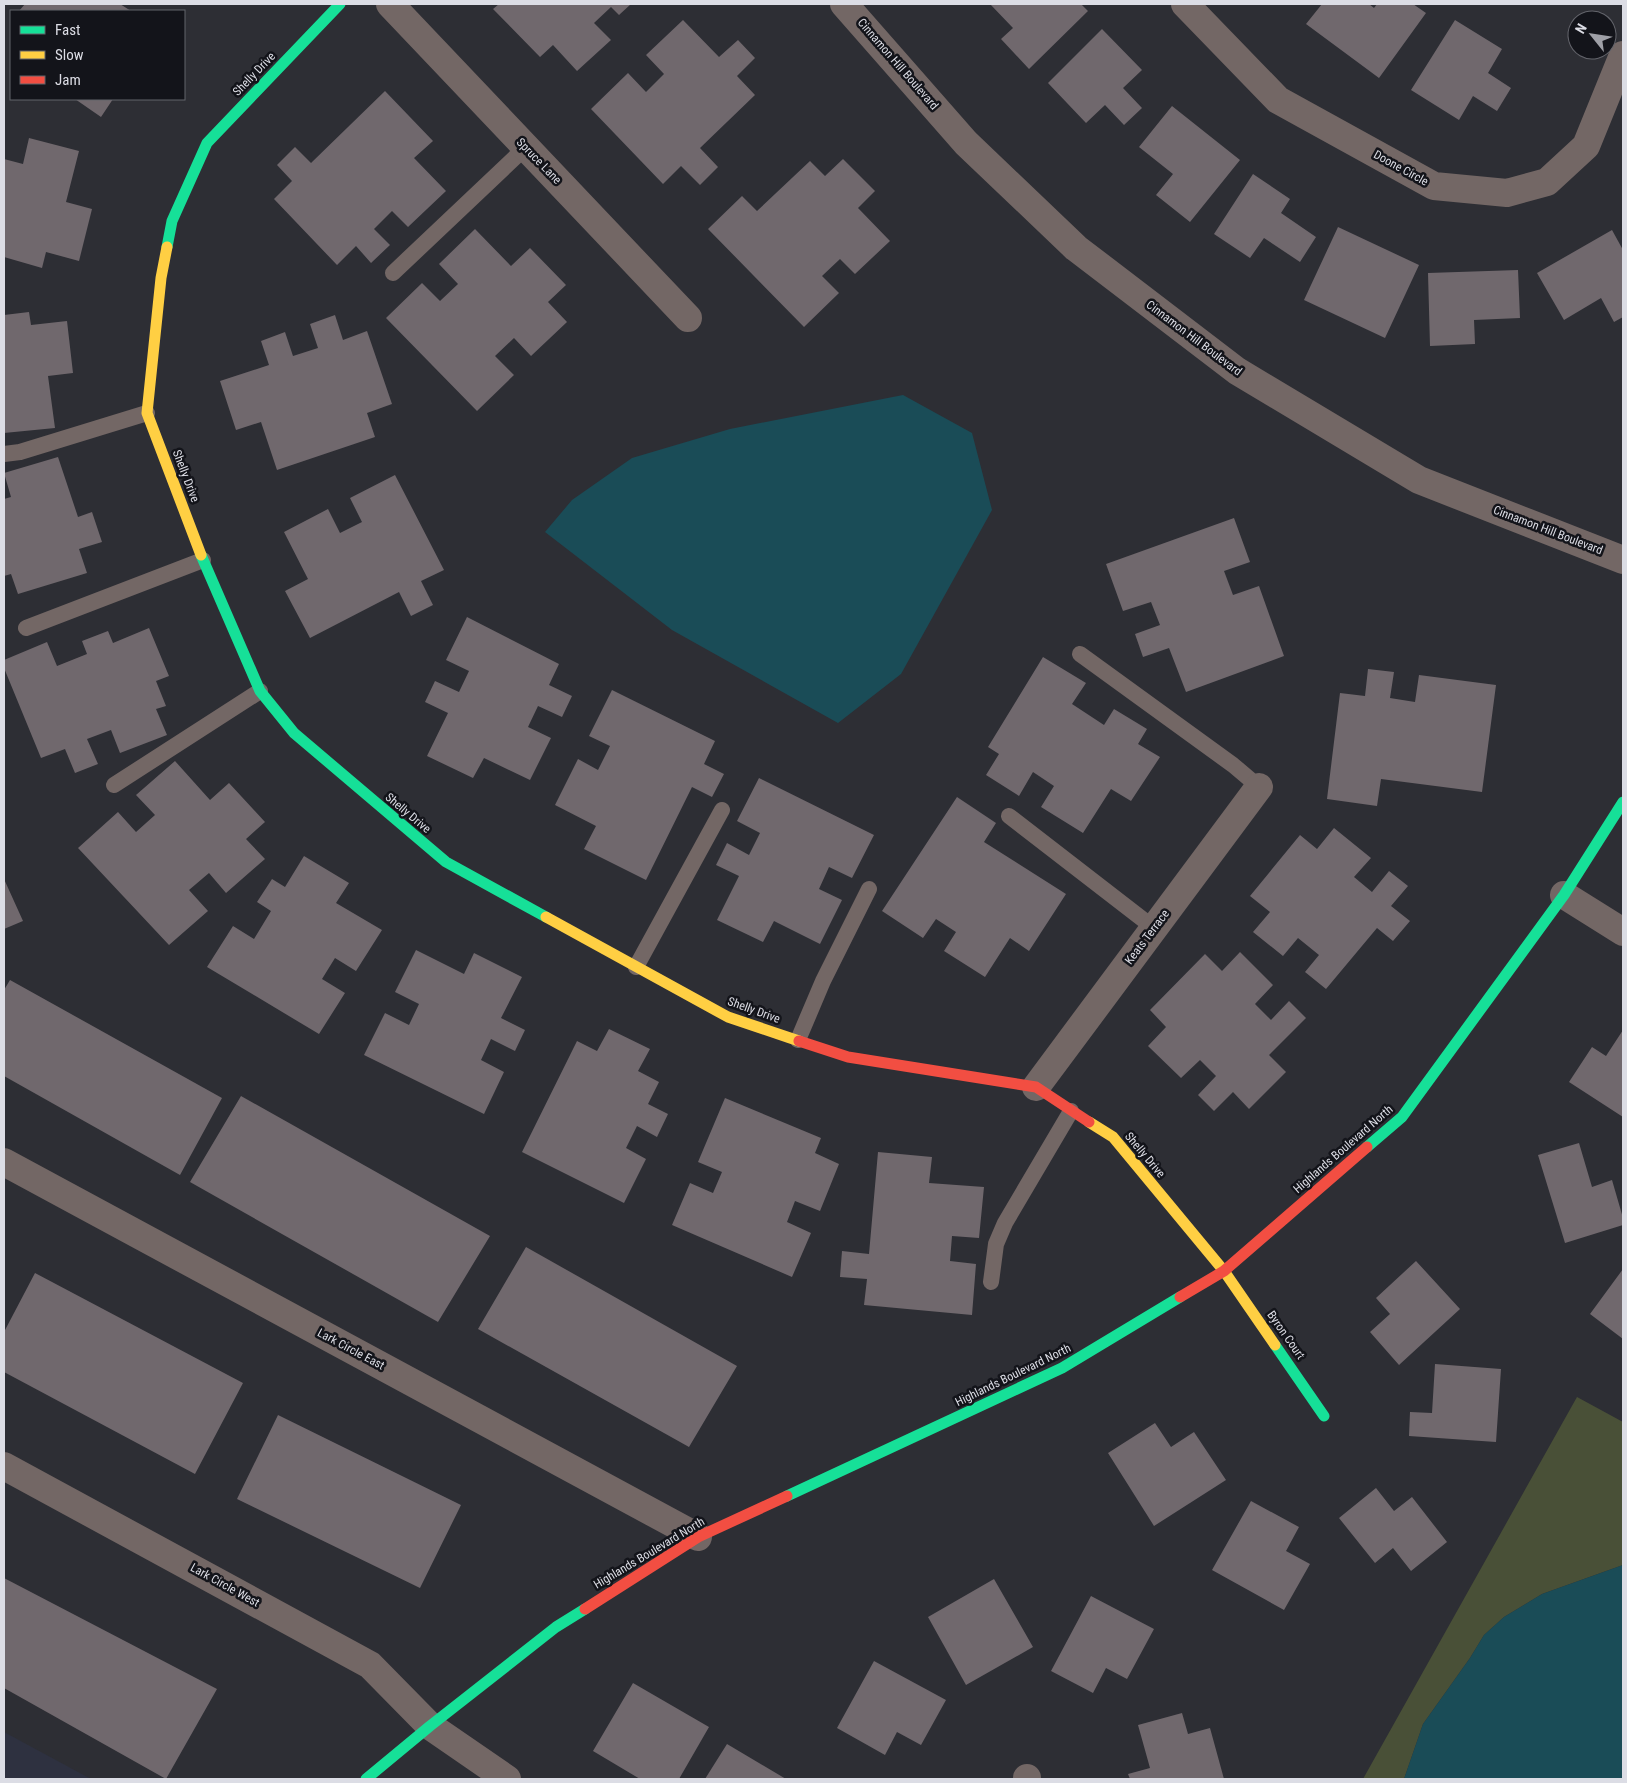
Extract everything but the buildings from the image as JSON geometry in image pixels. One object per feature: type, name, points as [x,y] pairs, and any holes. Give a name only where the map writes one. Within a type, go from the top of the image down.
[{"type":"street","name":"Shelly Drive","points":[[340,4],[207,143],[172,221],[161,278],[147,413],[202,560],[260,691],[294,733],[446,862],[728,1017],[848,1057],[1036,1087],[1112,1138],[1224,1271]]},
{"type":"street","name":"Spruce Lane","points":[[390,4],[688,318]]},
{"type":"street","name":"Doone Circle","points":[[1185,4],[1278,100],[1434,186],[1507,193],[1546,182],[1586,146],[1623,54]]},
{"type":"street","name":"Cinnamon Hill Boulevard","points":[[855,7],[966,143],[1076,248],[1237,371],[1419,480],[1623,560]]},
{"type":"street","name":"Keats Terrace","points":[[1036,1087],[1259,787]]},
{"type":"street","name":"Highlands Boulevard North","points":[[366,1779],[556,1627],[698,1537],[1062,1368],[1224,1271],[1402,1117],[1564,895],[1623,802]]},
{"type":"street","points":[[1564,895],[1623,932]]},
{"type":"street","name":"Lark Circle East","points":[[4,1162],[698,1537]]},
{"type":"street","name":"Byron Court","points":[[1224,1271],[1324,1416]]},
{"type":"street","name":"Lark Circle West","points":[[4,1466],[370,1665],[430,1726],[508,1779]]},
{"type":"lane","points":[[393,273],[526,147]]},
{"type":"lane","points":[[4,454],[20,452],[147,413]]},
{"type":"lane","points":[[26,628],[202,560]]},
{"type":"lane","points":[[1080,654],[1233,765],[1259,787]]},
{"type":"lane","points":[[114,785],[260,691]]},
{"type":"lane","points":[[636,967],[722,810]]},
{"type":"lane","points":[[1009,816],[1154,928]]},
{"type":"lane","points":[[798,1040],[823,981],[869,888]]},
{"type":"lane","points":[[991,1282],[996,1244],[1005,1223],[1071,1111]]},
{"type":"shaded area","points":[[4,1732],[91,1779],[4,1779]]},
{"type":"green space","points":[[1577,1397],[1623,1422],[1623,1565],[1542,1594],[1504,1617],[1484,1635],[1423,1724],[1404,1779],[1363,1779]]},
{"type":"water","points":[[903,395],[972,433],[992,510],[901,674],[838,723],[672,630],[545,532],[572,500],[632,458],[730,429]]},
{"type":"water","points":[[1623,1565],[1623,1779],[1404,1779],[1423,1724],[1484,1635],[1504,1617],[1542,1594]]},
{"type":"traffic: fast","points":[[167,247],[172,221],[207,143],[340,4]]},
{"type":"traffic: fast","points":[[201,555],[260,691],[294,733],[446,862],[546,917]]},
{"type":"traffic: fast","points":[[1367,1147],[1402,1117],[1564,895],[1623,802]]},
{"type":"traffic: fast","points":[[787,1496],[1062,1368],[1180,1297]]},
{"type":"traffic: fast","points":[[1275,1345],[1324,1416]]},
{"type":"traffic: fast","points":[[366,1779],[556,1627],[585,1609]]},
{"type":"traffic: slow","points":[[167,247],[161,278],[147,413],[201,555]]},
{"type":"traffic: slow","points":[[546,917],[728,1017],[799,1041]]},
{"type":"traffic: slow","points":[[1089,1122],[1113,1137],[1224,1271],[1275,1345]]},
{"type":"traffic: jam","points":[[799,1041],[848,1057],[1036,1087],[1089,1122]]},
{"type":"traffic: jam","points":[[1180,1297],[1224,1271],[1367,1147]]},
{"type":"traffic: jam","points":[[585,1609],[698,1537],[787,1496]]}]
